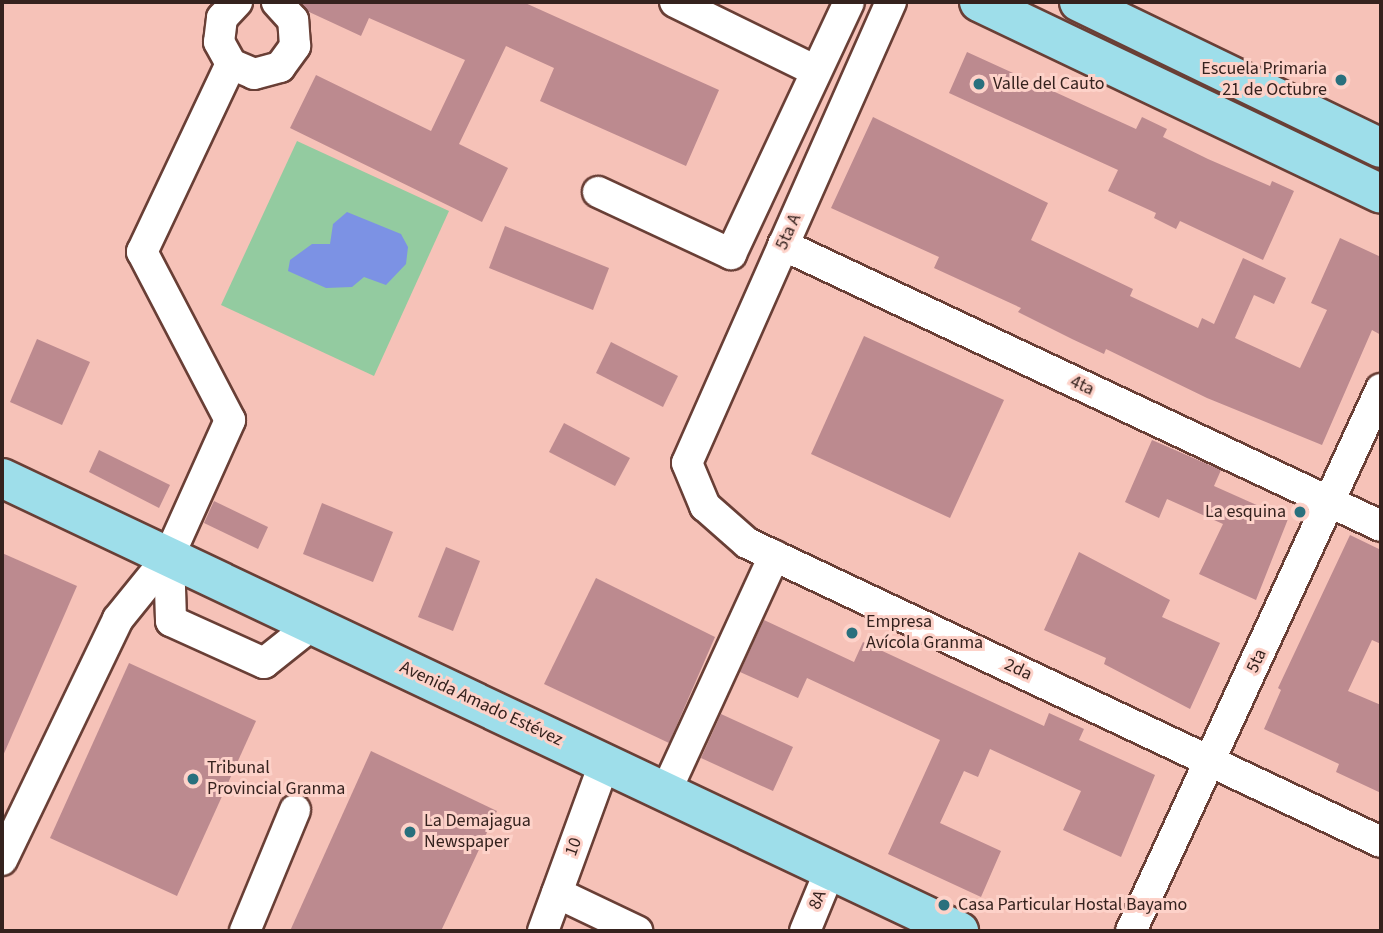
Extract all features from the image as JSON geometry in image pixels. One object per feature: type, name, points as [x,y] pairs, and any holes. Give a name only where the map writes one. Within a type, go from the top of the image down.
[{"type":"main road","points":[[979,2],[1381,194]]},
{"type":"main road","points":[[1079,2],[1381,148]]},
{"type":"main road","name":"Avenida Amado Estévez","points":[[2,478],[831,868],[959,931]]},
{"type":"street","points":[[237,2],[219,30],[219,43],[231,64],[242,71],[268,73],[289,58],[296,33],[293,20],[276,2]]},
{"type":"street","points":[[676,2],[816,71]]},
{"type":"street","points":[[598,191],[731,254],[849,2]]},
{"type":"street","name":"5ta A","points":[[687,463],[891,2]]},
{"type":"street","points":[[2,860],[118,619],[169,556],[230,420],[142,252],[231,64]]},
{"type":"street","name":"4ta","points":[[783,245],[1381,526]]},
{"type":"street","name":"5ta","points":[[1131,931],[1381,389]]},
{"type":"street","name":"2da","points":[[687,463],[705,506],[747,543],[1381,842]]},
{"type":"street","points":[[169,556],[171,621],[264,663],[313,624]]},
{"type":"street","points":[[666,791],[774,556]]},
{"type":"street","name":"10","points":[[543,931],[605,762]]},
{"type":"street","points":[[245,931],[295,810]]},
{"type":"street","name":"8A","points":[[805,931],[831,868]]},
{"type":"street","points":[[557,893],[637,931]]},
{"type":"green space","points":[[297,141],[449,211],[374,376],[221,305]]},
{"type":"water","points":[[347,212],[401,234],[408,247],[406,264],[386,285],[364,277],[352,287],[326,288],[288,271],[290,260],[312,244],[330,244],[333,224]]},
{"type":"building","points":[[300,2],[523,2],[719,90],[686,166],[540,101],[554,68],[506,46],[459,144],[508,168],[482,222],[290,128],[316,75],[431,131],[465,60],[369,18],[361,36],[307,11]]},
{"type":"building","points":[[967,52],[1136,129],[1142,117],[1167,129],[1163,137],[1208,159],[1270,186],[1272,181],[1294,191],[1263,260],[1180,221],[1176,229],[1154,218],[1156,213],[1108,191],[1118,170],[949,93]]},
{"type":"building","points":[[873,117],[1048,203],[1031,240],[1133,289],[1130,296],[1198,328],[1202,318],[1214,324],[1243,258],[1286,278],[1274,304],[1254,295],[1235,338],[1300,368],[1327,310],[1311,303],[1340,238],[1381,257],[1381,335],[1372,330],[1322,445],[1207,398],[1106,349],[1104,354],[1072,339],[1018,312],[1021,308],[934,268],[939,257],[831,208]]},
{"type":"building","points":[[505,226],[609,268],[593,310],[489,268]]},
{"type":"building","points":[[864,336],[1004,400],[950,518],[811,454]]},
{"type":"building","points":[[37,339],[90,362],[62,425],[10,402]]},
{"type":"building","points":[[611,342],[678,376],[663,407],[596,373]]},
{"type":"building","points":[[564,423],[630,458],[615,486],[549,452]]},
{"type":"building","points":[[1152,440],[1221,470],[1214,486],[1288,519],[1256,600],[1199,574],[1223,524],[1167,499],[1159,518],[1125,502]]},
{"type":"building","points":[[99,450],[170,485],[159,508],[89,472]]},
{"type":"building","points":[[214,501],[268,527],[258,549],[204,523]]},
{"type":"building","points":[[322,503],[393,532],[373,582],[303,554]]},
{"type":"building","points":[[1350,535],[1381,550],[1381,644],[1372,640],[1348,691],[1381,705],[1381,793],[1336,772],[1339,764],[1264,729],[1281,690],[1278,688]]},
{"type":"building","points":[[446,547],[480,561],[453,631],[418,617]]},
{"type":"building","points":[[1079,552],[1170,600],[1162,617],[1220,643],[1190,709],[1104,664],[1106,658],[1044,630]]},
{"type":"building","points":[[2,553],[77,586],[2,758]]},
{"type":"building","points":[[596,578],[715,637],[669,743],[544,684]]},
{"type":"building","points":[[764,620],[854,662],[863,642],[1044,726],[1049,713],[1084,729],[1079,740],[1155,775],[1121,857],[1063,830],[1081,791],[990,749],[978,777],[964,771],[940,823],[1001,851],[981,897],[888,854],[940,740],[807,678],[798,698],[740,672]]},
{"type":"building","name":"Tribunal Provincial Granma","points":[[129,663],[256,721],[177,896],[50,838]]},
{"type":"building","points":[[721,714],[793,747],[773,791],[701,758]]},
{"type":"building","name":"La Demajagua Newspaper","points":[[371,751],[497,811],[441,931],[290,931]]},
{"type":"place","name":"Escuela Primaria 21 de Octubre","points":[[1341,80]]},
{"type":"place","name":"Valle del Cauto","points":[[979,84]]},
{"type":"place","name":"La esquina","points":[[1300,512]]},
{"type":"place","name":"Empresa Avícola Granma","points":[[852,633]]},
{"type":"place","name":"Tribunal Provincial Granma","points":[[193,779]]},
{"type":"place","name":"La Demajagua Newspaper","points":[[410,832]]},
{"type":"place","name":"Casa Particular Hostal Bayamo","points":[[944,905]]}]
